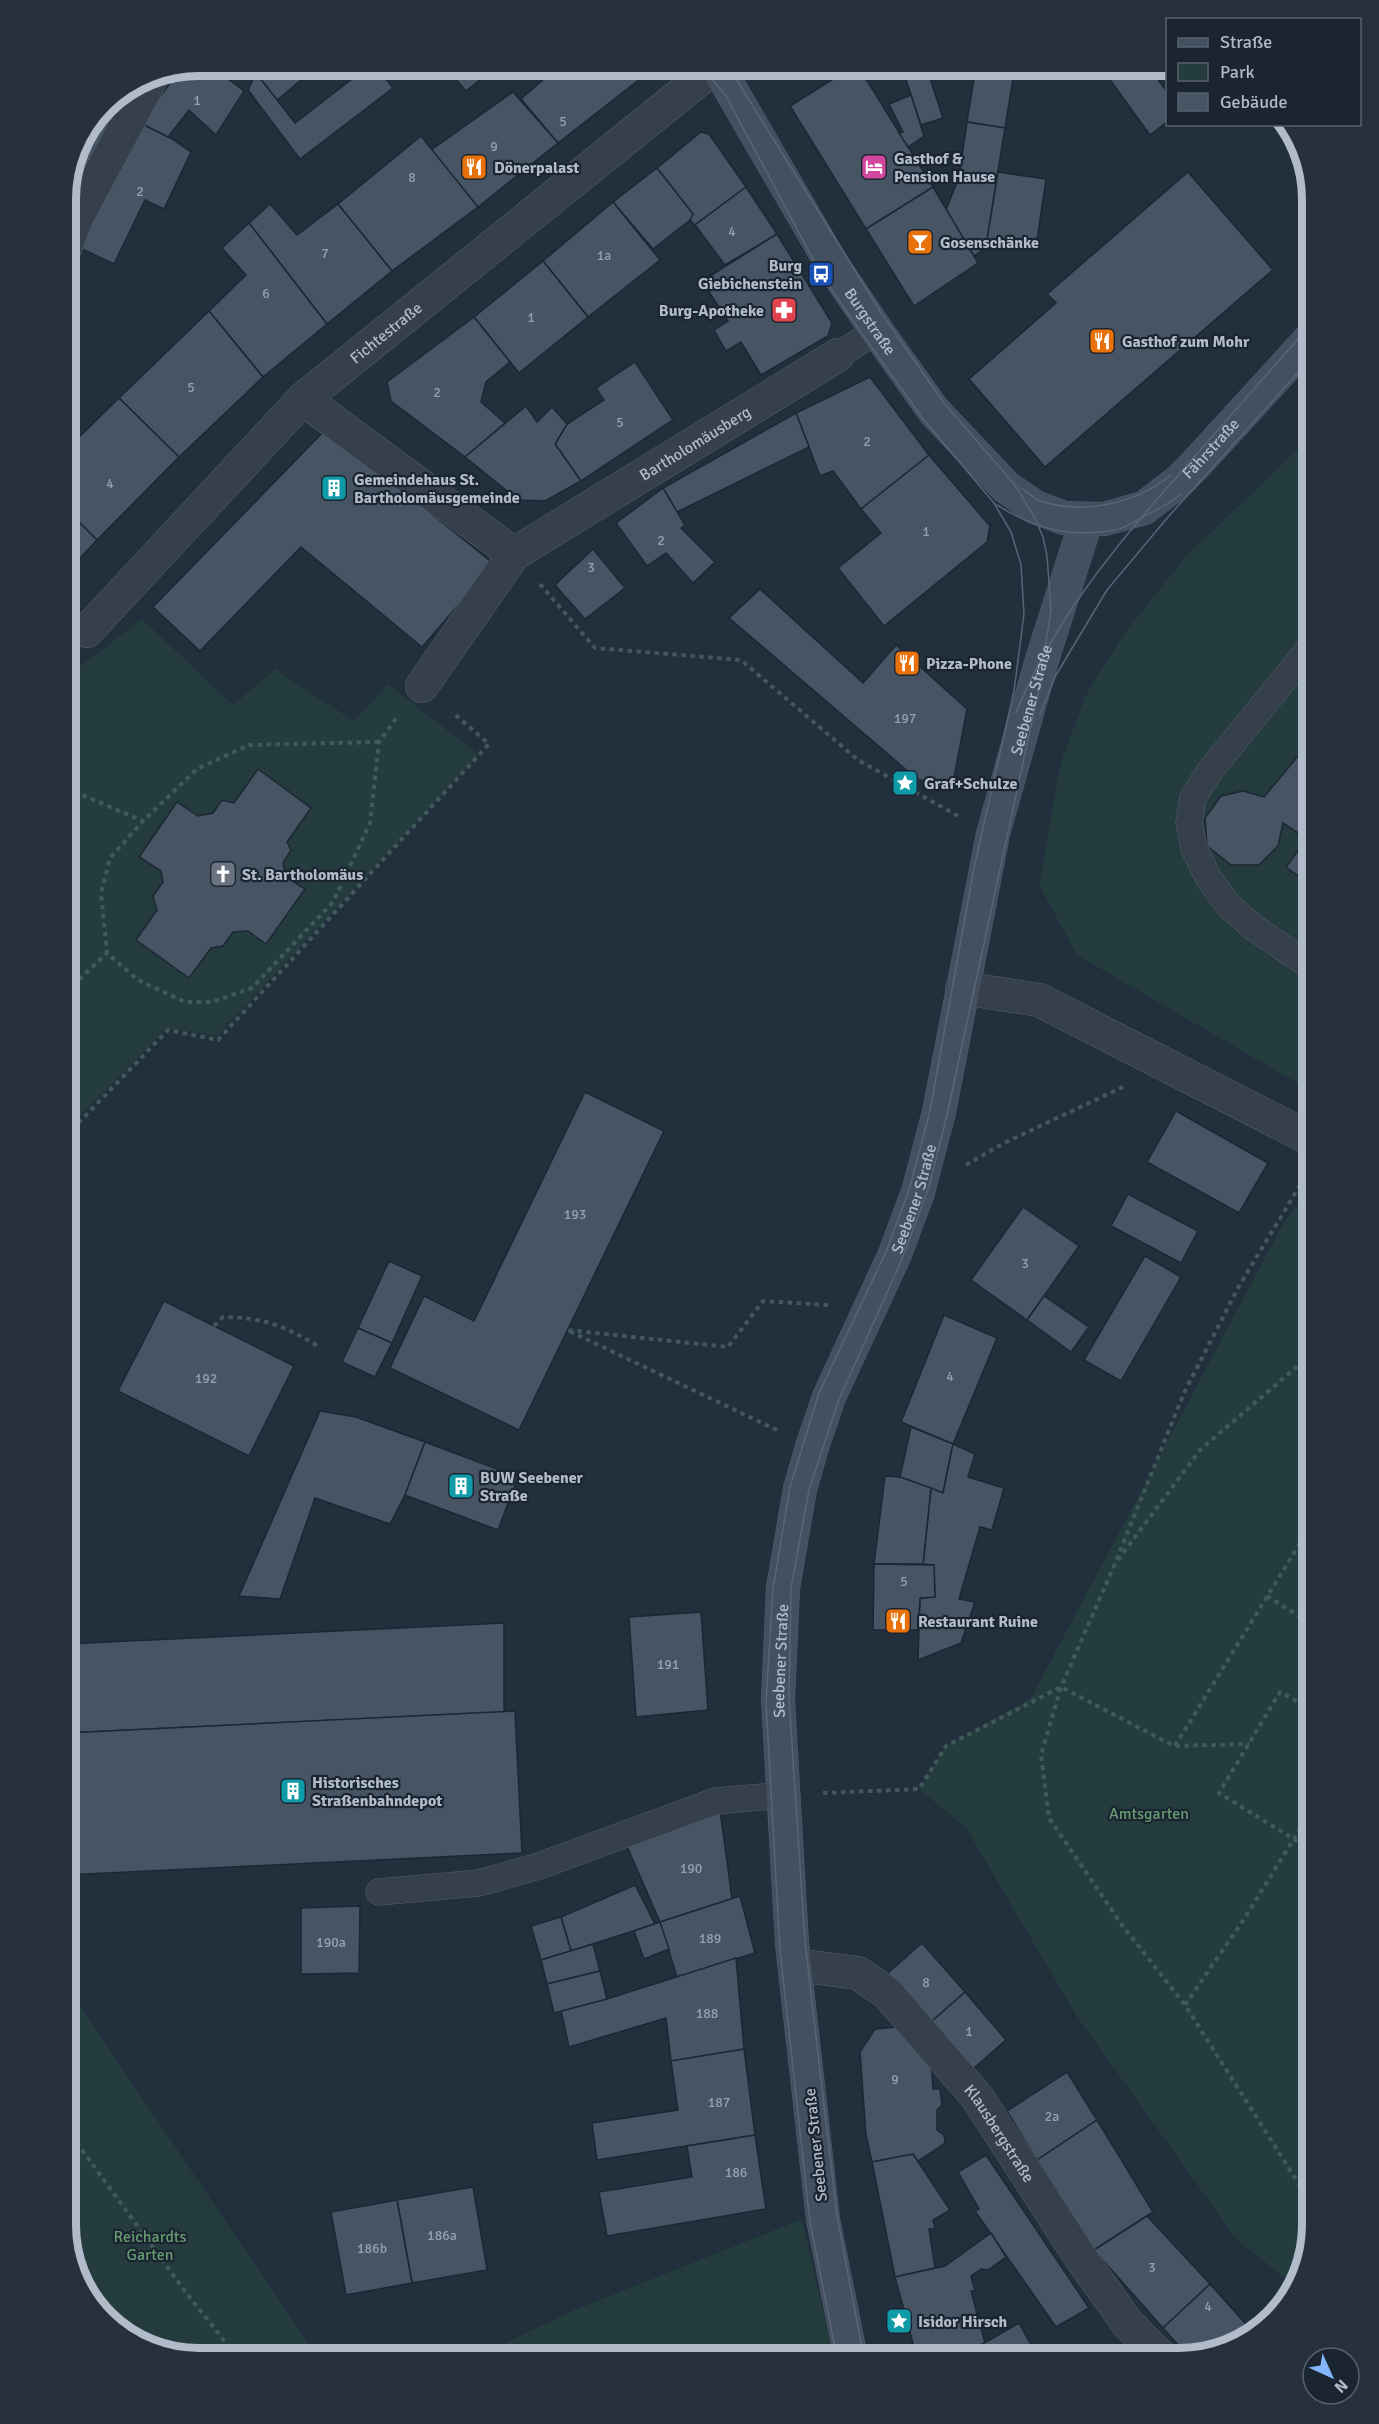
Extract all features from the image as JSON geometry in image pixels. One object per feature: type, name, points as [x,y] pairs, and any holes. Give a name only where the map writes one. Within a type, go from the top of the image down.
[{"type":"street","name":"Fichtestraße","points":[[87,631],[303,399],[703,77]]},
{"type":"street","name":"Burgstraße","points":[[722,77],[833,266],[934,411],[1006,488],[1035,507],[1064,518],[1083,519]]},
{"type":"street","points":[[77,217],[146,89]]},
{"type":"street","name":"Fährstraße","points":[[1083,519],[1104,519],[1144,508],[1178,482],[1302,348]]},
{"type":"street","name":"Bartholomäusberg","points":[[423,686],[514,554],[838,355]]},
{"type":"street","points":[[303,399],[514,554]]},
{"type":"street","name":"Seebener Straße","points":[[849,2348],[823,2218],[795,1965],[778,1701],[783,1588],[800,1489],[829,1397],[895,1254],[918,1192],[939,1112],[993,834],[1041,663],[1083,531],[1083,519]]},
{"type":"street","points":[[962,988],[1039,1000],[1302,1134]]},
{"type":"street","name":"Klausbergstraße","points":[[795,1965],[858,1973],[887,1993],[977,2097],[1079,2255],[1128,2324],[1152,2348]]},
{"type":"lane","name":"Bartholomäusberg","points":[[838,355],[877,331]]},
{"type":"lane","points":[[1302,658],[1209,772],[1193,798],[1189,822],[1194,848],[1209,879],[1229,906],[1253,927],[1302,960]]},
{"type":"lane","points":[[379,1892],[479,1882],[539,1866],[716,1802],[784,1795]]},
{"type":"path","points":[[514,554],[595,648],[741,660],[858,760],[993,834]]},
{"type":"path","points":[[77,1125],[168,1030],[218,1040],[489,744],[423,686],[402,708],[379,742],[370,823],[333,902],[252,988],[212,1002],[185,1002],[138,980],[107,953],[101,893],[110,858],[143,821],[197,769],[249,745],[379,742]]},
{"type":"path","points":[[77,793],[143,821]]},
{"type":"path","points":[[77,982],[107,953]]},
{"type":"path","points":[[918,1192],[1004,1143],[1167,1065]]},
{"type":"path","points":[[1302,1182],[1239,1286],[1184,1393],[1114,1566],[1061,1688],[1041,1755],[1049,1818],[1122,1925],[1185,2005],[1302,2189]]},
{"type":"path","points":[[812,1447],[567,1330],[728,1347],[763,1301],[871,1307]]},
{"type":"path","points":[[214,1326],[223,1317],[255,1318],[285,1327],[318,1346]]},
{"type":"path","points":[[1114,1566],[1200,1450],[1302,1362]]},
{"type":"path","points":[[1174,1746],[1302,1540]]},
{"type":"path","points":[[1267,1596],[1302,1618]]},
{"type":"path","points":[[784,1795],[919,1790],[946,1746],[1061,1688]]},
{"type":"path","points":[[1061,1688],[1174,1746],[1249,1744]]},
{"type":"path","points":[[1302,1704],[1280,1692],[1219,1793],[1302,1844]]},
{"type":"path","points":[[1185,2005],[1244,1918],[1302,1825]]},
{"type":"path","points":[[76,2142],[187,2294],[229,2347]]},
{"type":"green space","points":[[1302,445],[1302,751],[1264,797],[1244,792],[1230,793],[1218,802],[1205,818],[1207,846],[1231,865],[1259,864],[1278,846],[1283,823],[1302,836],[1302,846],[1286,867],[1302,879],[1302,1086],[1077,955],[1039,885],[1061,762],[1086,695],[1123,635],[1187,555]]},
{"type":"green space","points":[[142,619],[233,705],[275,669],[354,721],[388,684],[479,755],[217,1036],[167,1028],[77,1120],[77,669]]},
{"type":"green space","name":"Amtsgarten","points":[[1302,1201],[1302,2225],[1298,2257],[1289,2281],[1236,2239],[1076,2015],[966,1828],[919,1789],[946,1746],[1031,1698],[1285,1220]]},
{"type":"green space","name":"Reichardts Garten","points":[[76,2000],[311,2347],[175,2345],[145,2335],[131,2327],[107,2306],[97,2293],[81,2257],[76,2225]]},
{"type":"green space","points":[[800,2220],[803,2224],[832,2348],[496,2347],[572,2311]]},
{"type":"building","points":[[224,76],[244,91],[216,135],[189,110],[168,137],[140,123],[173,80]]},
{"type":"building","points":[[255,76],[258,76],[295,123],[356,76],[384,76],[393,88],[300,159],[248,90]]},
{"type":"building","points":[[258,76],[306,76],[277,100]]},
{"type":"building","points":[[454,76],[484,76],[466,91]]},
{"type":"building","points":[[547,76],[643,76],[558,143],[521,99]]},
{"type":"building","name":"Gasthof & Pension Hause","points":[[837,77],[865,77],[933,187],[866,229],[790,106]]},
{"type":"building","points":[[905,77],[930,77],[943,118],[921,125]]},
{"type":"building","points":[[974,77],[1013,77],[1005,128],[967,122]]},
{"type":"building","points":[[1108,77],[1156,77],[1166,90],[1166,123],[1150,135]]},
{"type":"building","points":[[513,92],[558,143],[478,207],[431,150]]},
{"type":"building","points":[[911,95],[924,136],[908,147],[899,133],[903,132],[889,104]]},
{"type":"building","points":[[126,100],[89,167],[80,170],[93,138],[112,112]]},
{"type":"building","points":[[967,122],[1005,128],[996,183],[959,177]]},
{"type":"building","points":[[140,123],[172,139],[191,152],[164,209],[145,200],[114,264],[78,247]]},
{"type":"building","points":[[701,132],[709,134],[746,187],[695,225],[690,220],[693,214],[657,168]]},
{"type":"building","points":[[421,136],[478,207],[392,271],[338,204]]},
{"type":"building","points":[[657,168],[693,214],[690,220],[653,249],[613,202]]},
{"type":"building","points":[[998,172],[1046,179],[1036,247],[987,239]]},
{"type":"building","name":"Gasthof zum Mohr","points":[[1188,172],[1273,270],[1045,467],[969,379],[1056,303],[1047,294]]},
{"type":"building","points":[[959,177],[996,183],[987,239],[995,241],[974,256],[946,210]]},
{"type":"building","points":[[746,187],[777,234],[725,265],[695,225]]},
{"type":"building","name":"Gosenschänke","points":[[933,187],[978,263],[914,306],[866,229]]},
{"type":"building","points":[[613,202],[660,260],[588,317],[543,261]]},
{"type":"building","points":[[270,204],[297,235],[338,204],[392,271],[327,324],[249,223]]},
{"type":"building","points":[[249,223],[327,324],[263,377],[209,311],[246,275],[222,248]]},
{"type":"building","points":[[777,234],[832,323],[828,336],[761,375],[741,342],[726,351],[714,330],[728,321],[702,281]]},
{"type":"building","points":[[543,261],[588,317],[519,373],[474,317]]},
{"type":"building","points":[[209,311],[263,377],[179,457],[119,398]]},
{"type":"building","points":[[474,317],[510,362],[486,382],[481,402],[505,423],[465,457],[391,401],[387,382]]},
{"type":"building","points":[[635,362],[673,420],[581,481],[555,444],[567,424],[604,400],[596,388]]},
{"type":"building","points":[[870,377],[929,455],[861,509],[833,471],[820,476],[796,413]]},
{"type":"building","points":[[119,398],[179,457],[97,540],[77,520],[77,439]]},
{"type":"building","points":[[526,406],[537,422],[552,407],[567,424],[555,444],[581,481],[545,501],[518,500],[465,457]]},
{"type":"building","points":[[796,413],[809,447],[677,512],[663,488]]},
{"type":"building","name":"Gemeindehaus St. Bartholomäusgemeinde","points":[[326,429],[494,564],[422,647],[301,547],[200,651],[153,607]]},
{"type":"building","points":[[929,455],[990,526],[987,542],[884,626],[838,568],[881,533],[861,509]]},
{"type":"building","points":[[663,488],[685,525],[681,528],[715,562],[693,583],[666,553],[647,566],[616,523]]},
{"type":"building","points":[[77,520],[97,540],[77,561]]},
{"type":"building","points":[[593,549],[625,588],[585,619],[555,585]]},
{"type":"building","points":[[760,589],[863,683],[896,645],[967,709],[952,788],[917,779],[729,618]]},
{"type":"building","points":[[1302,751],[1302,836],[1283,823],[1278,846],[1259,865],[1231,865],[1207,846],[1205,818],[1221,796],[1243,791],[1264,797]]},
{"type":"building","name":"St. Bartholomäus","points":[[258,769],[311,808],[287,842],[291,850],[283,863],[286,877],[305,889],[266,944],[248,931],[233,932],[223,946],[211,948],[189,978],[136,940],[157,910],[153,896],[163,882],[161,871],[139,857],[177,802],[198,816],[213,813],[222,800],[234,803]]},
{"type":"building","points":[[1302,846],[1302,879],[1286,867]]},
{"type":"building","points":[[585,1092],[664,1131],[519,1430],[390,1368],[424,1296],[474,1321]]},
{"type":"building","points":[[1176,1111],[1268,1163],[1239,1213],[1147,1162]]},
{"type":"building","points":[[1128,1194],[1198,1231],[1181,1263],[1111,1226]]},
{"type":"building","points":[[1023,1207],[1079,1246],[1027,1320],[971,1280]]},
{"type":"building","points":[[1145,1256],[1181,1277],[1121,1381],[1084,1360]]},
{"type":"building","points":[[389,1261],[422,1276],[392,1343],[358,1328]]},
{"type":"building","points":[[1044,1296],[1089,1327],[1071,1352],[1027,1320]]},
{"type":"building","points":[[164,1301],[294,1366],[249,1456],[118,1391]]},
{"type":"building","points":[[944,1315],[997,1338],[953,1444],[901,1422]]},
{"type":"building","points":[[358,1328],[392,1343],[375,1377],[342,1362]]},
{"type":"building","points":[[320,1411],[356,1417],[425,1442],[405,1495],[390,1524],[315,1498],[280,1599],[239,1596]]},
{"type":"building","points":[[911,1427],[953,1444],[943,1493],[900,1477]]},
{"type":"building","name":"BUW Seebener Straße","points":[[425,1442],[518,1477],[498,1530],[405,1495]]},
{"type":"building","points":[[953,1444],[975,1454],[968,1477],[1004,1488],[992,1530],[980,1527],[959,1599],[975,1602],[961,1643],[918,1660],[920,1598],[935,1597],[934,1565],[923,1564],[931,1488],[943,1493]]},
{"type":"building","points":[[885,1476],[900,1477],[931,1488],[923,1564],[874,1564]]},
{"type":"building","points":[[874,1564],[934,1565],[935,1597],[920,1598],[918,1630],[873,1630]]},
{"type":"building","points":[[701,1612],[708,1710],[636,1717],[629,1617]]},
{"type":"building","points":[[504,1623],[504,1712],[76,1733],[76,1644]]},
{"type":"building","name":"Historisches Straßenbahndepot","points":[[515,1711],[522,1853],[76,1875],[76,1732]]},
{"type":"building","points":[[720,1810],[732,1899],[660,1922],[626,1844]]},
{"type":"building","points":[[635,1885],[655,1924],[571,1951],[561,1917]]},
{"type":"building","points":[[740,1896],[755,1953],[677,1977],[660,1922]]},
{"type":"building","points":[[360,1906],[359,1973],[301,1974],[301,1908]]},
{"type":"building","points":[[561,1917],[571,1951],[541,1960],[531,1926]]},
{"type":"building","points":[[660,1922],[669,1949],[644,1959],[634,1931]]},
{"type":"building","points":[[922,1943],[965,1992],[931,2022],[888,1973]]},
{"type":"building","points":[[593,1944],[600,1971],[547,1984],[541,1960]]},
{"type":"building","points":[[736,1958],[744,2049],[671,2061],[666,2018],[569,2047],[561,2010],[607,1999]]},
{"type":"building","points":[[600,1971],[607,1999],[554,2013],[547,1984]]},
{"type":"building","points":[[965,1992],[1006,2040],[973,2069],[931,2022]]},
{"type":"building","points":[[897,2027],[931,2062],[933,2089],[940,2089],[942,2105],[937,2110],[937,2130],[944,2135],[945,2143],[918,2161],[913,2154],[872,2162],[866,2135],[860,2052],[875,2029]]},
{"type":"building","points":[[744,2049],[755,2135],[597,2160],[592,2123],[678,2110],[671,2061]]},
{"type":"building","points":[[1067,2072],[1097,2120],[1037,2160],[1007,2111]]},
{"type":"building","points":[[1097,2120],[1153,2212],[1094,2250],[1037,2160]]},
{"type":"building","points":[[755,2135],[766,2209],[607,2236],[599,2192],[692,2177],[687,2146]]},
{"type":"building","points":[[913,2154],[950,2210],[933,2220],[935,2229],[929,2229],[935,2268],[895,2277],[872,2162]]},
{"type":"building","points":[[986,2155],[1089,2308],[1056,2327],[975,2211],[979,2209],[958,2172]]},
{"type":"building","points":[[473,2187],[487,2270],[412,2283],[397,2200]]},
{"type":"building","points":[[397,2200],[412,2283],[346,2295],[331,2212]]},
{"type":"building","points":[[1147,2216],[1210,2284],[1163,2328],[1094,2250]]},
{"type":"building","points":[[991,2233],[1006,2257],[988,2270],[981,2269],[971,2276],[975,2291],[971,2291],[985,2343],[976,2348],[914,2348],[895,2277],[945,2266]]},
{"type":"building","points":[[1210,2284],[1248,2327],[1219,2341],[1181,2348],[1163,2328]]},
{"type":"building","points":[[1019,2323],[1031,2345],[1026,2348],[976,2348]]},
{"type":"tram line","points":[[710,77],[726,96],[821,274],[923,419],[994,503],[1011,532],[1021,565],[1024,614],[1014,691],[974,868],[930,1111],[909,1190],[886,1252],[819,1393],[790,1487],[773,1589],[766,1702],[780,1950],[810,2222],[835,2348]]},
{"type":"tram line","points":[[735,77],[882,314],[944,403],[1015,485],[1035,518],[1043,537],[1047,556],[1051,610],[1038,693],[947,1115],[929,1187],[902,1259],[838,1402],[809,1490],[791,1588],[789,1699],[805,1942],[837,2216],[862,2348]]},
{"type":"tram line","points":[[1016,713],[1047,649],[1106,561],[1302,335]]},
{"type":"tram line","points":[[1040,714],[1056,675],[1107,590],[1168,517],[1302,368]]},
{"type":"tram line","points":[[1021,488],[1040,501],[1074,507],[1092,507],[1126,500],[1157,485],[1171,475]]},
{"type":"tram line","points":[[997,505],[1039,526],[1084,533],[1124,528],[1165,506],[1181,494]]},
{"type":"place","name":"Dönerpalast","points":[[474,167]]},
{"type":"place","name":"Gasthof & Pension Hause","points":[[874,167]]},
{"type":"place","name":"Gosenschänke","points":[[920,242]]},
{"type":"place","name":"Burg Giebichenstein","points":[[821,274]]},
{"type":"place","name":"Burg-Apotheke","points":[[784,310]]},
{"type":"place","name":"Gasthof zum Mohr","points":[[1102,341]]},
{"type":"place","name":"Gemeindehaus St. Bartholomäusgemeinde","points":[[334,488]]},
{"type":"place","name":"Pizza-Phone","points":[[907,663]]},
{"type":"place","name":"Graf+Schulze","points":[[905,783]]},
{"type":"place","name":"St. Bartholomäus","points":[[223,874]]},
{"type":"place","name":"BUW Seebener Straße","points":[[461,1486]]},
{"type":"place","name":"Restaurant Ruine","points":[[898,1621]]},
{"type":"place","name":"Historisches Straßenbahndepot","points":[[293,1791]]},
{"type":"place","name":"Isidor Hirsch","points":[[899,2321]]}]
